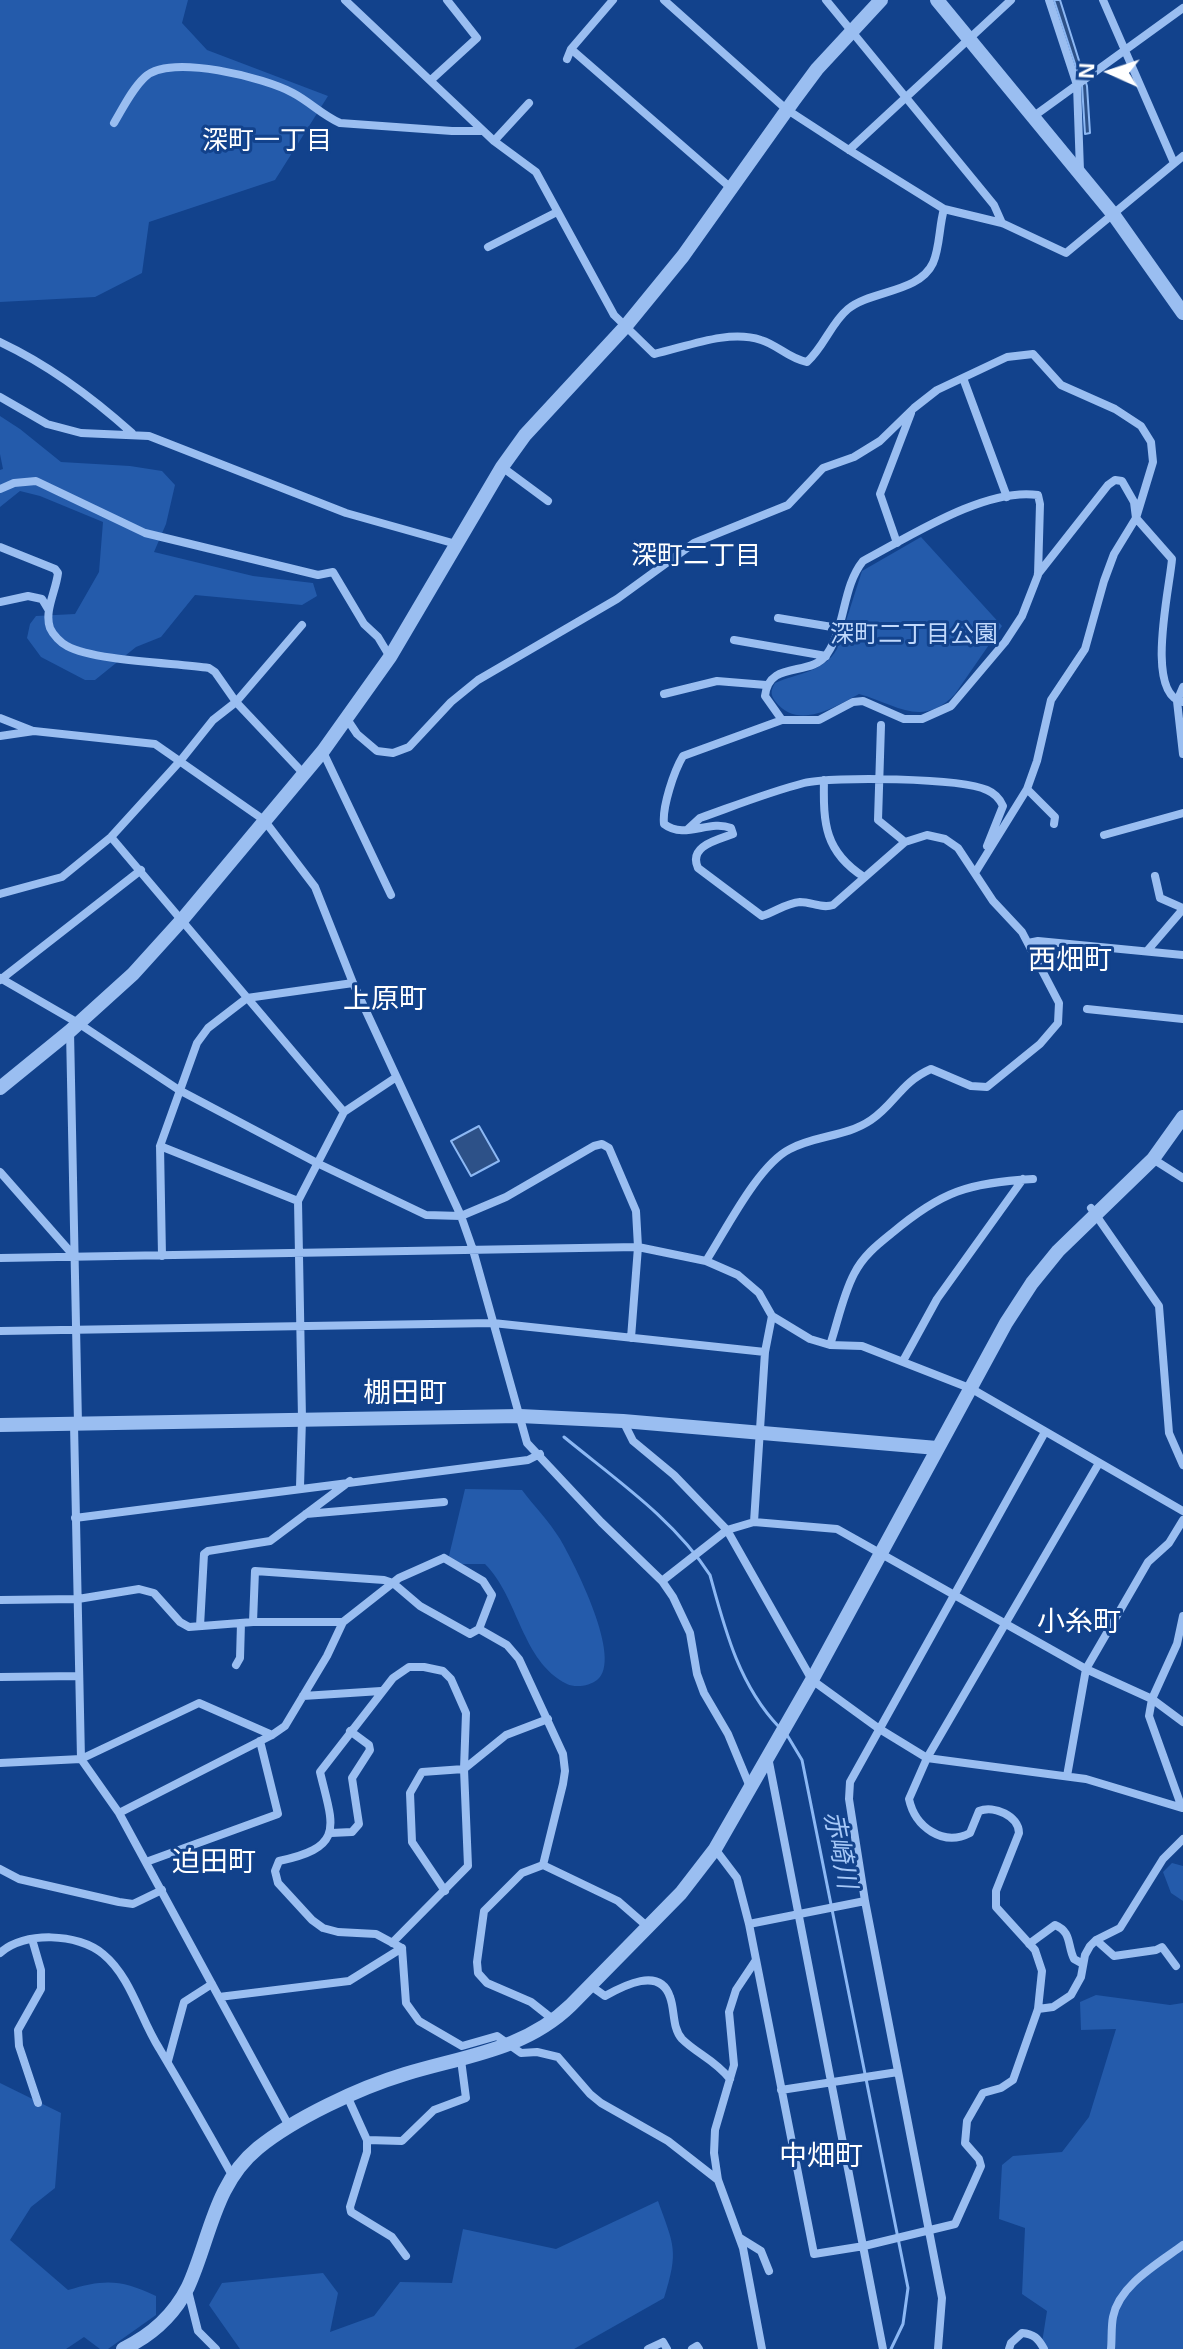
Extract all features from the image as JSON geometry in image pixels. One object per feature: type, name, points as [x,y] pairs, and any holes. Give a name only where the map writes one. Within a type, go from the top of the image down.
[{"type":"street","points":[[345,0],[494,141],[536,172],[614,315],[654,354],[741,336],[759,339],[793,360],[807,362],[816,354],[844,312],[853,305],[927,273],[934,260],[944,209]]},
{"type":"street","points":[[431,80],[477,38],[447,0]]},
{"type":"street","points":[[567,59],[571,49],[613,0]]},
{"type":"street","points":[[664,0],[786,109],[849,150],[944,209],[1002,223],[1066,253],[1183,156]]},
{"type":"street","points":[[826,0],[994,205],[1002,223]]},
{"type":"street","points":[[0,1088],[133,974],[323,751],[390,657],[502,467],[545,410],[625,327],[683,256],[786,109],[817,69],[881,0]]},
{"type":"street","points":[[937,0],[1080,172],[1183,313]]},
{"type":"street","points":[[849,150],[1011,0]]},
{"type":"street","points":[[1049,0],[1077,85],[1080,172]]},
{"type":"street","points":[[1103,0],[1174,163]]},
{"type":"street","points":[[1034,116],[1183,8]]},
{"type":"street","points":[[571,49],[732,189]]},
{"type":"street","points":[[114,123],[145,76],[156,69],[207,67],[293,93],[324,116],[340,123],[483,131]]},
{"type":"street","points":[[494,141],[529,103]]},
{"type":"street","points":[[488,247],[557,212]]},
{"type":"street","points":[[0,342],[36,359],[106,409],[132,433]]},
{"type":"street","points":[[347,719],[357,734],[377,751],[393,753],[409,747],[451,702],[478,680],[617,599],[694,543],[788,505],[823,468],[854,457],[880,441],[937,390],[1007,357],[1033,354],[1061,385],[1115,409],[1141,426],[1151,442],[1153,462],[1136,518],[1114,554],[1085,649],[1051,700],[1027,789],[975,873]]},
{"type":"street","points":[[963,378],[1007,497]]},
{"type":"street","points":[[0,397],[47,424],[81,433],[149,436],[346,513],[456,544]]},
{"type":"street","points":[[897,543],[880,494],[914,408]]},
{"type":"street","points":[[502,467],[548,501]]},
{"type":"street","points":[[706,1261],[760,1174],[789,1149],[855,1130],[874,1118],[914,1077],[931,1069],[971,1086],[987,1087],[1040,1044],[1058,1023],[1059,1003],[1028,943],[993,901],[958,848],[945,839],[927,835],[905,842],[827,907],[791,903],[762,916],[695,863],[702,846],[733,834],[731,828],[723,825],[686,831],[670,829],[664,824],[663,815],[683,756],[782,720],[819,720],[853,702],[863,701],[904,719],[922,719],[951,706],[1005,642],[1022,616],[1038,575],[1115,480],[1122,481],[1134,502],[1136,518],[1172,559],[1161,637],[1162,667],[1167,691],[1180,702]]},
{"type":"street","points":[[0,489],[14,483],[36,481],[145,533],[318,575],[333,572],[364,624],[378,637],[390,657]]},
{"type":"street","points":[[782,720],[765,696],[766,685],[773,676],[815,663],[826,656],[838,628],[854,571],[863,561],[950,514],[1026,494],[1038,495],[1040,504],[1038,575]]},
{"type":"street","points":[[0,547],[55,569],[58,573],[48,609],[49,626],[67,647],[97,655],[209,668],[236,702],[303,773]]},
{"type":"street","points":[[0,602],[28,596],[42,599],[48,609]]},
{"type":"street","points":[[778,618],[838,628]]},
{"type":"street","points":[[0,894],[62,877],[111,837],[213,720],[236,702],[302,625]]},
{"type":"street","points":[[734,640],[826,656]]},
{"type":"street","points":[[664,694],[717,681],[766,685]]},
{"type":"street","points":[[1183,687],[1180,702],[1183,754]]},
{"type":"street","points":[[0,718],[34,731]]},
{"type":"street","points":[[881,725],[878,820],[905,842]]},
{"type":"street","points":[[0,736],[34,731],[155,744],[264,820],[315,887],[395,1078],[461,1216],[527,1443],[662,1581],[683,1614],[704,1693],[728,1734],[750,1787]]},
{"type":"street","points":[[323,751],[391,895]]},
{"type":"street","points":[[824,780],[823,816],[832,847],[847,866],[864,877]]},
{"type":"street","points":[[686,831],[700,818],[805,783],[878,780],[948,783],[986,789],[1000,799],[1003,806],[988,840],[986,854]]},
{"type":"street","points":[[1027,789],[1055,817],[1054,824]]},
{"type":"street","points":[[1104,835],[1183,813]]},
{"type":"street","points":[[111,837],[344,1112]]},
{"type":"street","points":[[141,870],[1,979],[179,1090],[319,1164],[426,1215],[461,1216],[506,1197],[602,1144],[609,1148],[636,1211],[638,1247],[631,1338]]},
{"type":"street","points":[[1147,951],[1183,908],[1160,898],[1155,876]]},
{"type":"street","points":[[1028,943],[1038,941],[1183,955]]},
{"type":"street","points":[[162,1256],[160,1146],[197,1043],[208,1028],[247,998],[353,983]]},
{"type":"street","points":[[1087,1009],[1183,1019]]},
{"type":"street","points":[[74,1027],[75,1518],[81,1759],[119,1813],[289,2126]]},
{"type":"street","points":[[300,1487],[302,1419],[298,1201],[344,1112],[395,1078]]},
{"type":"street","points":[[123,2349],[145,2338],[172,2312],[187,2288],[212,2216],[232,2175],[256,2150],[289,2126],[348,2098],[404,2074],[511,2045],[555,2021],[681,1893],[715,1849],[812,1680],[1006,1323],[1058,1251],[1093,1211],[1153,1159],[1183,1117]]},
{"type":"street","points":[[160,1146],[298,1201]]},
{"type":"street","points":[[1153,1159],[1183,1178]]},
{"type":"street","points":[[0,1172],[75,1257]]},
{"type":"street","points":[[903,1361],[937,1299],[1023,1179]]},
{"type":"street","points":[[830,1345],[854,1273],[867,1253],[925,1206],[949,1193],[1003,1180],[1033,1179]]},
{"type":"street","points":[[1093,1211],[1159,1306],[1169,1433],[1183,1464]]},
{"type":"street","points":[[0,1258],[638,1247],[706,1261],[738,1275],[759,1293],[772,1316],[810,1339],[830,1345],[862,1346],[972,1389],[1183,1511]]},
{"type":"street","points":[[754,1522],[765,1352],[772,1316]]},
{"type":"street","points":[[0,1331],[493,1323],[765,1352]]},
{"type":"street","points":[[0,1425],[520,1416],[623,1421],[937,1448]]},
{"type":"street","points":[[623,1421],[633,1441],[674,1475],[727,1530],[812,1680],[878,1728],[927,1758],[1086,1779],[1182,1808]]},
{"type":"street","points":[[938,2349],[942,2298],[865,1901],[849,1799],[850,1782],[1045,1432]]},
{"type":"street","points":[[75,1518],[528,1460],[540,1454]]},
{"type":"street","points":[[715,1849],[737,1878],[749,1924],[814,2254],[864,2246],[955,2224],[981,2166],[965,2143],[967,2121],[983,2093],[1001,2088],[1013,2080],[1038,2009],[1042,1971],[1035,1950],[996,1907],[995,1898],[1019,1833],[1015,1819],[990,1808],[979,1811],[970,1833],[949,1838],[928,1831],[918,1821],[909,1799],[927,1758],[1099,1463]]},
{"type":"street","points":[[200,1626],[204,1554],[270,1541],[351,1481]]},
{"type":"street","points":[[305,1514],[444,1502]]},
{"type":"street","points":[[1067,1776],[1086,1669],[1148,1562],[1169,1543],[1183,1520]]},
{"type":"street","points":[[662,1581],[727,1530],[754,1522],[837,1529],[1086,1669],[1152,1699],[1183,1722]]},
{"type":"street","points":[[119,1813],[285,1726],[327,1656],[343,1622],[393,1583],[444,1555],[483,1581],[492,1595],[479,1629],[470,1634],[420,1606],[393,1583],[384,1580],[255,1571],[253,1622]]},
{"type":"street","points":[[0,1600],[78,1599],[139,1589],[154,1593],[180,1622],[189,1627],[253,1622],[343,1622]]},
{"type":"street","points":[[1182,1808],[1149,1716],[1152,1699],[1177,1644],[1183,1616]]},
{"type":"street","points":[[236,1665],[240,1658],[241,1623]]},
{"type":"street","points":[[479,1629],[507,1645],[519,1659],[563,1754],[565,1771],[543,1865]]},
{"type":"street","points":[[392,1943],[468,1866],[464,1769],[466,1713],[451,1679],[443,1671],[424,1667],[409,1667],[381,1691],[320,1772],[332,1823],[331,1833],[311,1852],[279,1861],[275,1871],[278,1883],[323,1928],[376,1934],[392,1943],[402,1948]]},
{"type":"street","points":[[0,1677],[79,1676]]},
{"type":"street","points":[[303,1696],[381,1691]]},
{"type":"street","points":[[0,1763],[81,1759],[199,1703],[272,1735]]},
{"type":"street","points":[[445,1891],[412,1842],[410,1793],[422,1772],[464,1769],[506,1735],[548,1719]]},
{"type":"street","points":[[331,1833],[352,1832],[359,1824],[352,1778],[370,1750],[369,1745],[350,1731]]},
{"type":"street","points":[[146,1862],[278,1814],[260,1741]]},
{"type":"street","points":[[768,1756],[883,2349]]},
{"type":"street","points":[[1038,2009],[1053,2007],[1071,1995],[1081,1977],[1085,1955],[1096,1940],[1120,1928],[1163,1859],[1183,1839]]},
{"type":"street","points":[[555,2021],[531,2002],[487,1983],[478,1973],[484,1911],[522,1873],[543,1865],[618,1901],[649,1928]]},
{"type":"street","points":[[0,1869],[19,1879],[133,1904],[162,1890]]},
{"type":"street","points":[[749,1924],[865,1901]]},
{"type":"street","points":[[1029,1944],[1059,1925],[1068,1935],[1074,1959],[1083,1964]]},
{"type":"street","points":[[0,1953],[10,1943],[63,1937],[102,1953],[125,1981],[159,2048],[232,2175]]},
{"type":"street","points":[[32,1939],[41,1970],[41,1989],[18,2030],[19,2046],[38,2103]]},
{"type":"street","points":[[1096,1940],[1114,1956],[1162,1947],[1176,1966]]},
{"type":"street","points":[[219,1997],[349,1981],[402,1948]]},
{"type":"street","points":[[402,1948],[406,2003],[419,2021],[462,2046],[497,2036],[521,2053],[537,2052],[558,2057],[601,2103],[668,2141],[718,2180]]},
{"type":"street","points":[[756,1960],[736,1990],[729,2012],[734,2065],[715,2130],[714,2153],[718,2180],[739,2238],[762,2349]]},
{"type":"street","points":[[591,1986],[605,1996],[630,1982],[646,1980],[660,1984],[670,1993],[677,2031],[683,2040],[717,2063],[730,2079]]},
{"type":"street","points":[[168,2061],[184,2002],[212,1984]]},
{"type":"street","points":[[367,2140],[402,2141],[434,2110],[466,2098],[461,2060]]},
{"type":"street","points":[[781,2090],[898,2072]]},
{"type":"street","points":[[348,2098],[367,2140],[367,2152],[351,2212],[392,2237],[406,2256]]},
{"type":"street","points":[[739,2238],[761,2251],[769,2271]]},
{"type":"street","points":[[1111,2349],[1113,2316],[1118,2303],[1128,2289],[1183,2245]]},
{"type":"street","points":[[187,2288],[198,2331],[216,2349]]},
{"type":"street","points":[[1009,2349],[1022,2333],[1032,2334],[1044,2349]]},
{"type":"street","points":[[648,2349],[663,2342],[667,2349]]},
{"type":"street","points":[[692,2349],[697,2346],[699,2349]]},
{"type":"green space","points":[[0,0],[188,0],[182,23],[207,50],[328,96],[275,180],[149,222],[142,273],[95,297],[0,302]]},
{"type":"green space","points":[[0,416],[61,462],[162,471],[175,485],[166,524],[154,552],[253,576],[313,583],[317,596],[302,605],[195,595],[161,637],[136,647],[95,680],[85,680],[41,657],[27,638],[30,624],[36,616],[75,614],[99,572],[103,522],[20,491],[0,507],[0,470],[3,469]]},
{"type":"green space","name":"深町二丁目公園","points":[[921,537],[1002,626],[955,694],[943,704],[920,712],[897,708],[859,694],[816,714],[794,714],[784,710],[772,696],[775,683],[810,671],[832,657],[862,571]]},
{"type":"green space","points":[[465,1489],[522,1490],[556,1532],[585,1589],[601,1633],[604,1669],[597,1680],[582,1686],[570,1685],[552,1674],[530,1645],[506,1594],[485,1564],[461,1564],[448,1560]]},
{"type":"green space","points":[[1172,1863],[1183,1866],[1183,1901],[1171,1893],[1163,1872]]},
{"type":"green space","points":[[1096,1995],[1170,2005],[1183,2003],[1183,2349],[1041,2349],[1047,2311],[1022,2294],[1025,2228],[999,2219],[1002,2165],[1013,2156],[1062,2152],[1089,2117],[1116,2029],[1081,2030],[1080,2002]]},
{"type":"green space","points":[[0,2083],[61,2113],[55,2188],[31,2207],[10,2240],[68,2290],[112,2282],[133,2286],[156,2296],[156,2315],[108,2349],[100,2349],[84,2337],[66,2349],[0,2349]]},
{"type":"green space","points":[[658,2201],[673,2248],[672,2269],[664,2298],[574,2349],[240,2349],[209,2305],[222,2283],[323,2273],[338,2293],[330,2332],[374,2316],[400,2282],[452,2283],[463,2229],[556,2249]]},
{"type":"shaded area","points":[[1054,0],[1060,0],[1087,86],[1090,133],[1085,134],[1082,85]]},
{"type":"shaded area","points":[[479,1126],[499,1161],[471,1176],[451,1141]]},
{"type":"waterway","name":"赤崎川","points":[[564,1437],[661,1518],[710,1575],[735,1656],[753,1693],[779,1727]]},
{"type":"waterway","name":"赤崎川","points":[[787,1735],[802,1760],[908,2288],[903,2324],[891,2349]]},
{"type":"district","name":"深町一丁目","points":[[267,142]]},
{"type":"district","name":"深町二丁目","points":[[696,557]]},
{"type":"district","name":"西畑町","points":[[1070,961]]},
{"type":"district","name":"上原町","points":[[385,1000]]},
{"type":"district","name":"棚田町","points":[[405,1394]]},
{"type":"district","name":"小糸町","points":[[1079,1623]]},
{"type":"district","name":"迫田町","points":[[214,1863]]},
{"type":"district","name":"中畑町","points":[[821,2157]]}]
